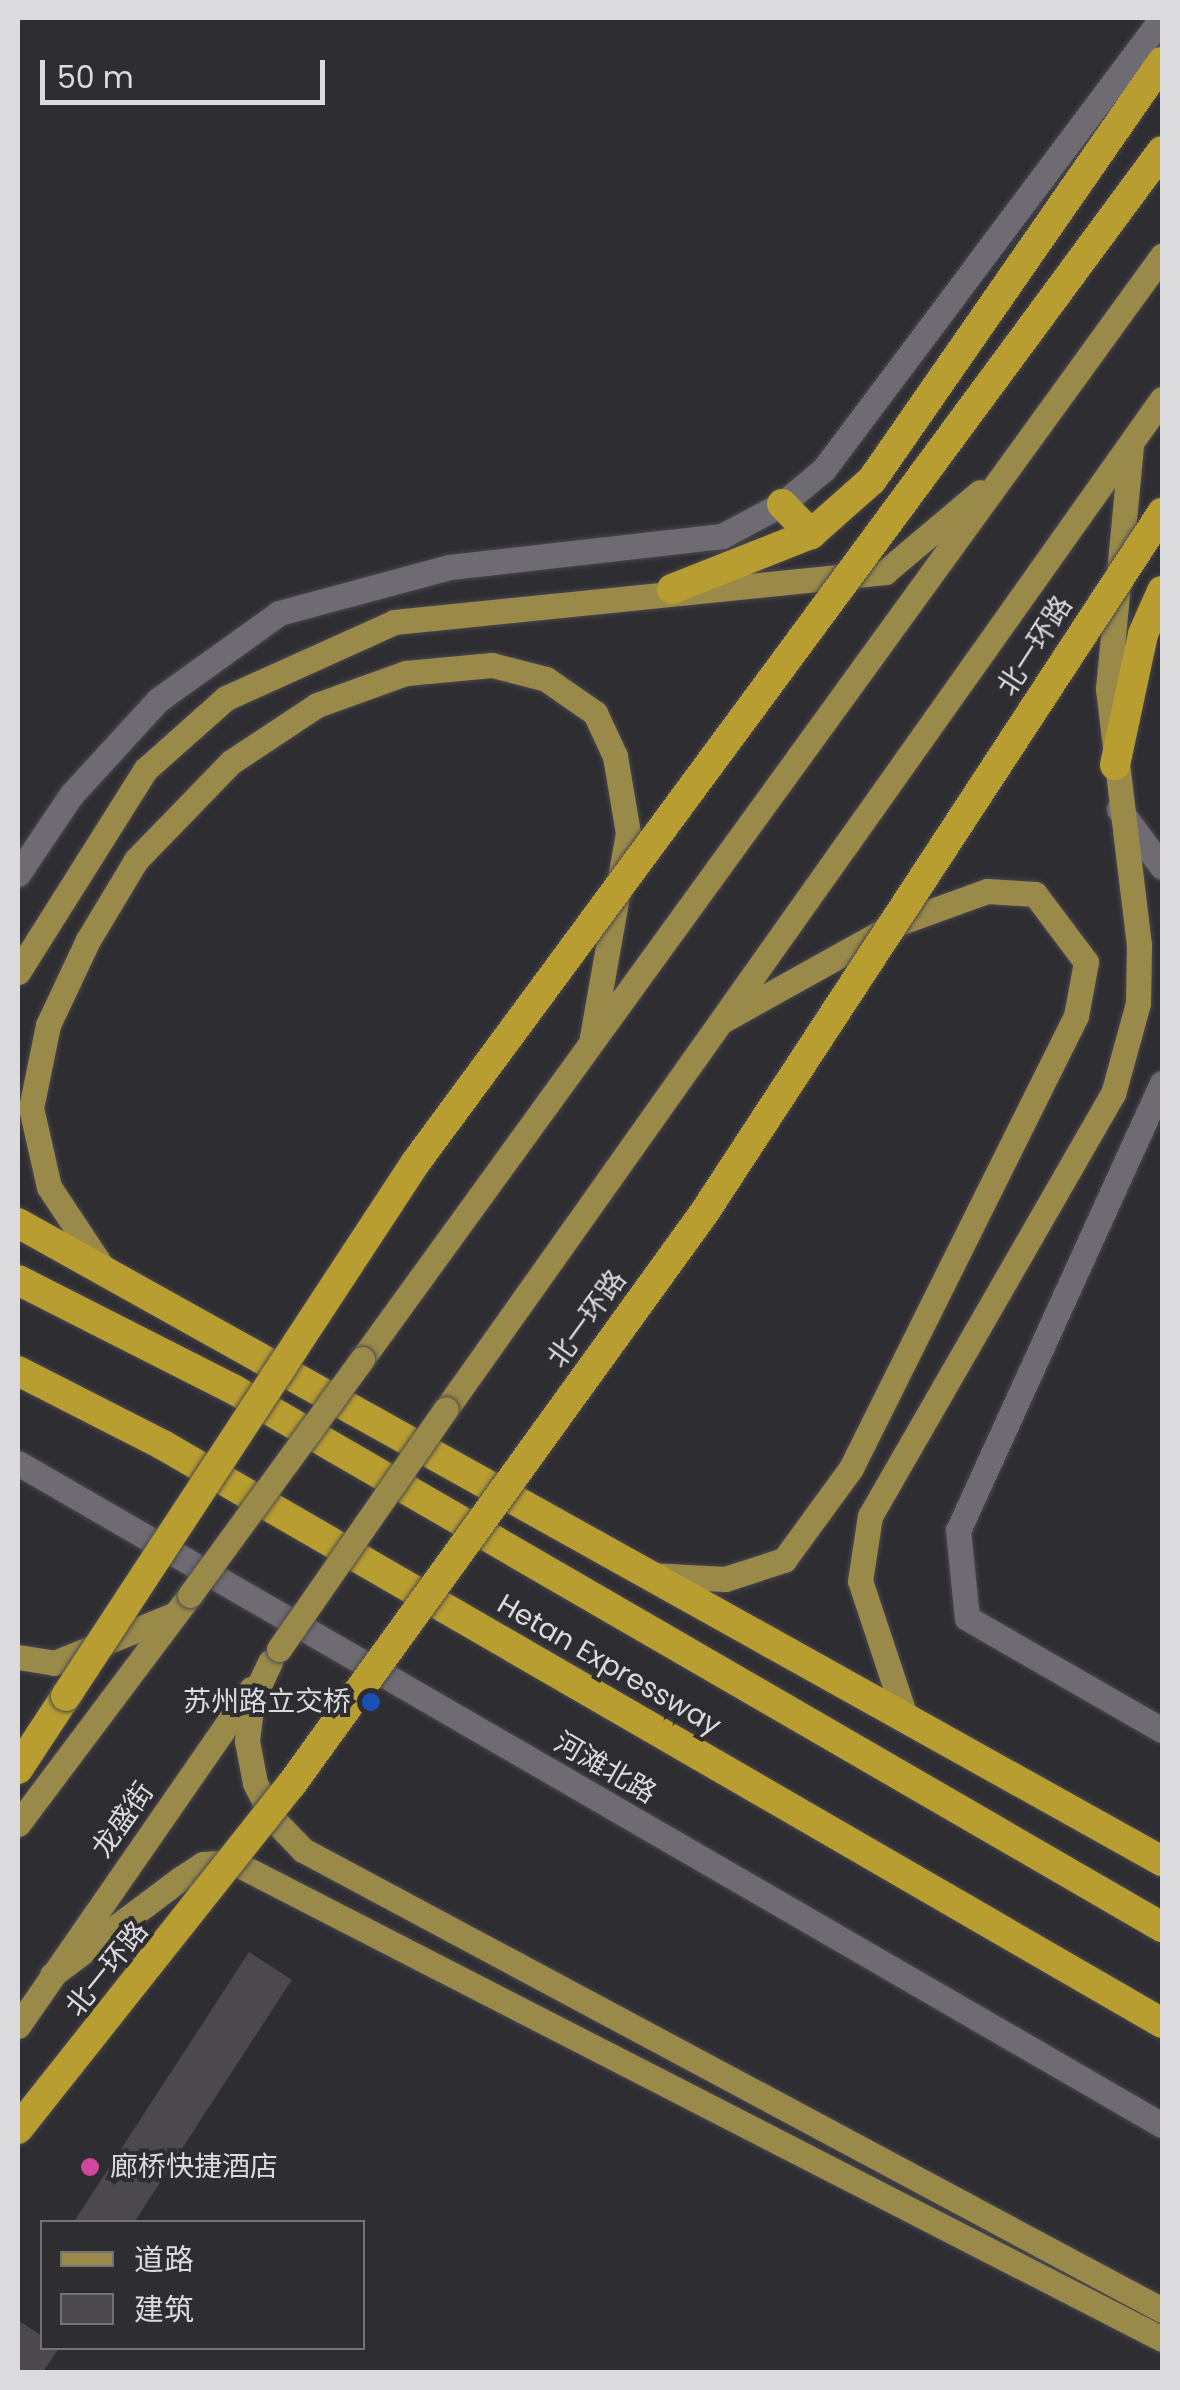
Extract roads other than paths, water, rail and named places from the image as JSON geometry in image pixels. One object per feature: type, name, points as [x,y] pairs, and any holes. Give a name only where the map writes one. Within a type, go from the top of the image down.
[{"type":"highway","points":[[672,590],[811,534],[872,480],[1162,62]]},
{"type":"highway","points":[[18,1768],[416,1162],[1162,151]]},
{"type":"highway","points":[[782,504],[811,534]]},
{"type":"highway","name":"北一环路","points":[[18,2129],[291,1784],[704,1213],[1162,513]]},
{"type":"highway","points":[[1115,765],[1143,634],[1162,591]]},
{"type":"highway","points":[[18,1223],[1162,1861]]},
{"type":"highway","name":"Hetan Expressway","points":[[18,1280],[233,1389],[1162,1926]]},
{"type":"highway","name":"Hetan Expressway","points":[[18,1371],[163,1444],[1162,2023]]},
{"type":"main road","points":[[18,1824],[1027,448],[1162,256]]},
{"type":"main road","points":[[1162,399],[274,1655],[252,1700],[250,1755],[274,1820],[303,1850],[1162,2310]]},
{"type":"main road","points":[[906,1719],[860,1580],[870,1516],[1113,1094],[1138,984],[1108,689],[1131,444]]},
{"type":"main road","points":[[18,972],[146,769],[226,698],[394,622],[672,590],[885,572],[933,538],[1027,448]]},
{"type":"main road","points":[[106,1272],[50,1187],[31,1108],[48,1025],[88,940],[136,860],[231,762],[316,705],[406,673],[492,664],[546,679],[595,713],[615,756],[628,833],[591,1045]]},
{"type":"main road","points":[[646,1575],[725,1579],[784,1560],[851,1468],[1068,1032],[1086,962],[1035,894],[988,891],[896,924],[722,1021]]},
{"type":"main road","points":[[18,1657],[54,1663],[183,1604]]},
{"type":"main road","name":"龙盛街","points":[[18,2026],[274,1655]]},
{"type":"main road","points":[[52,1975],[204,1864],[233,1862],[1162,2340]]},
{"type":"street","points":[[18,874],[70,795],[158,700],[279,612],[450,567],[722,536],[782,504],[824,469],[1162,18]]},
{"type":"street","points":[[1119,809],[1162,867]]},
{"type":"street","points":[[1162,1083],[958,1530],[967,1618],[1162,1730]]},
{"type":"street","name":"河滩北路","points":[[18,1464],[1162,2125]]},
{"type":"place","name":"苏州路立交桥","points":[[371,1702]]},
{"type":"place","name":"廊桥快捷酒店","points":[[90,2167]]}]
